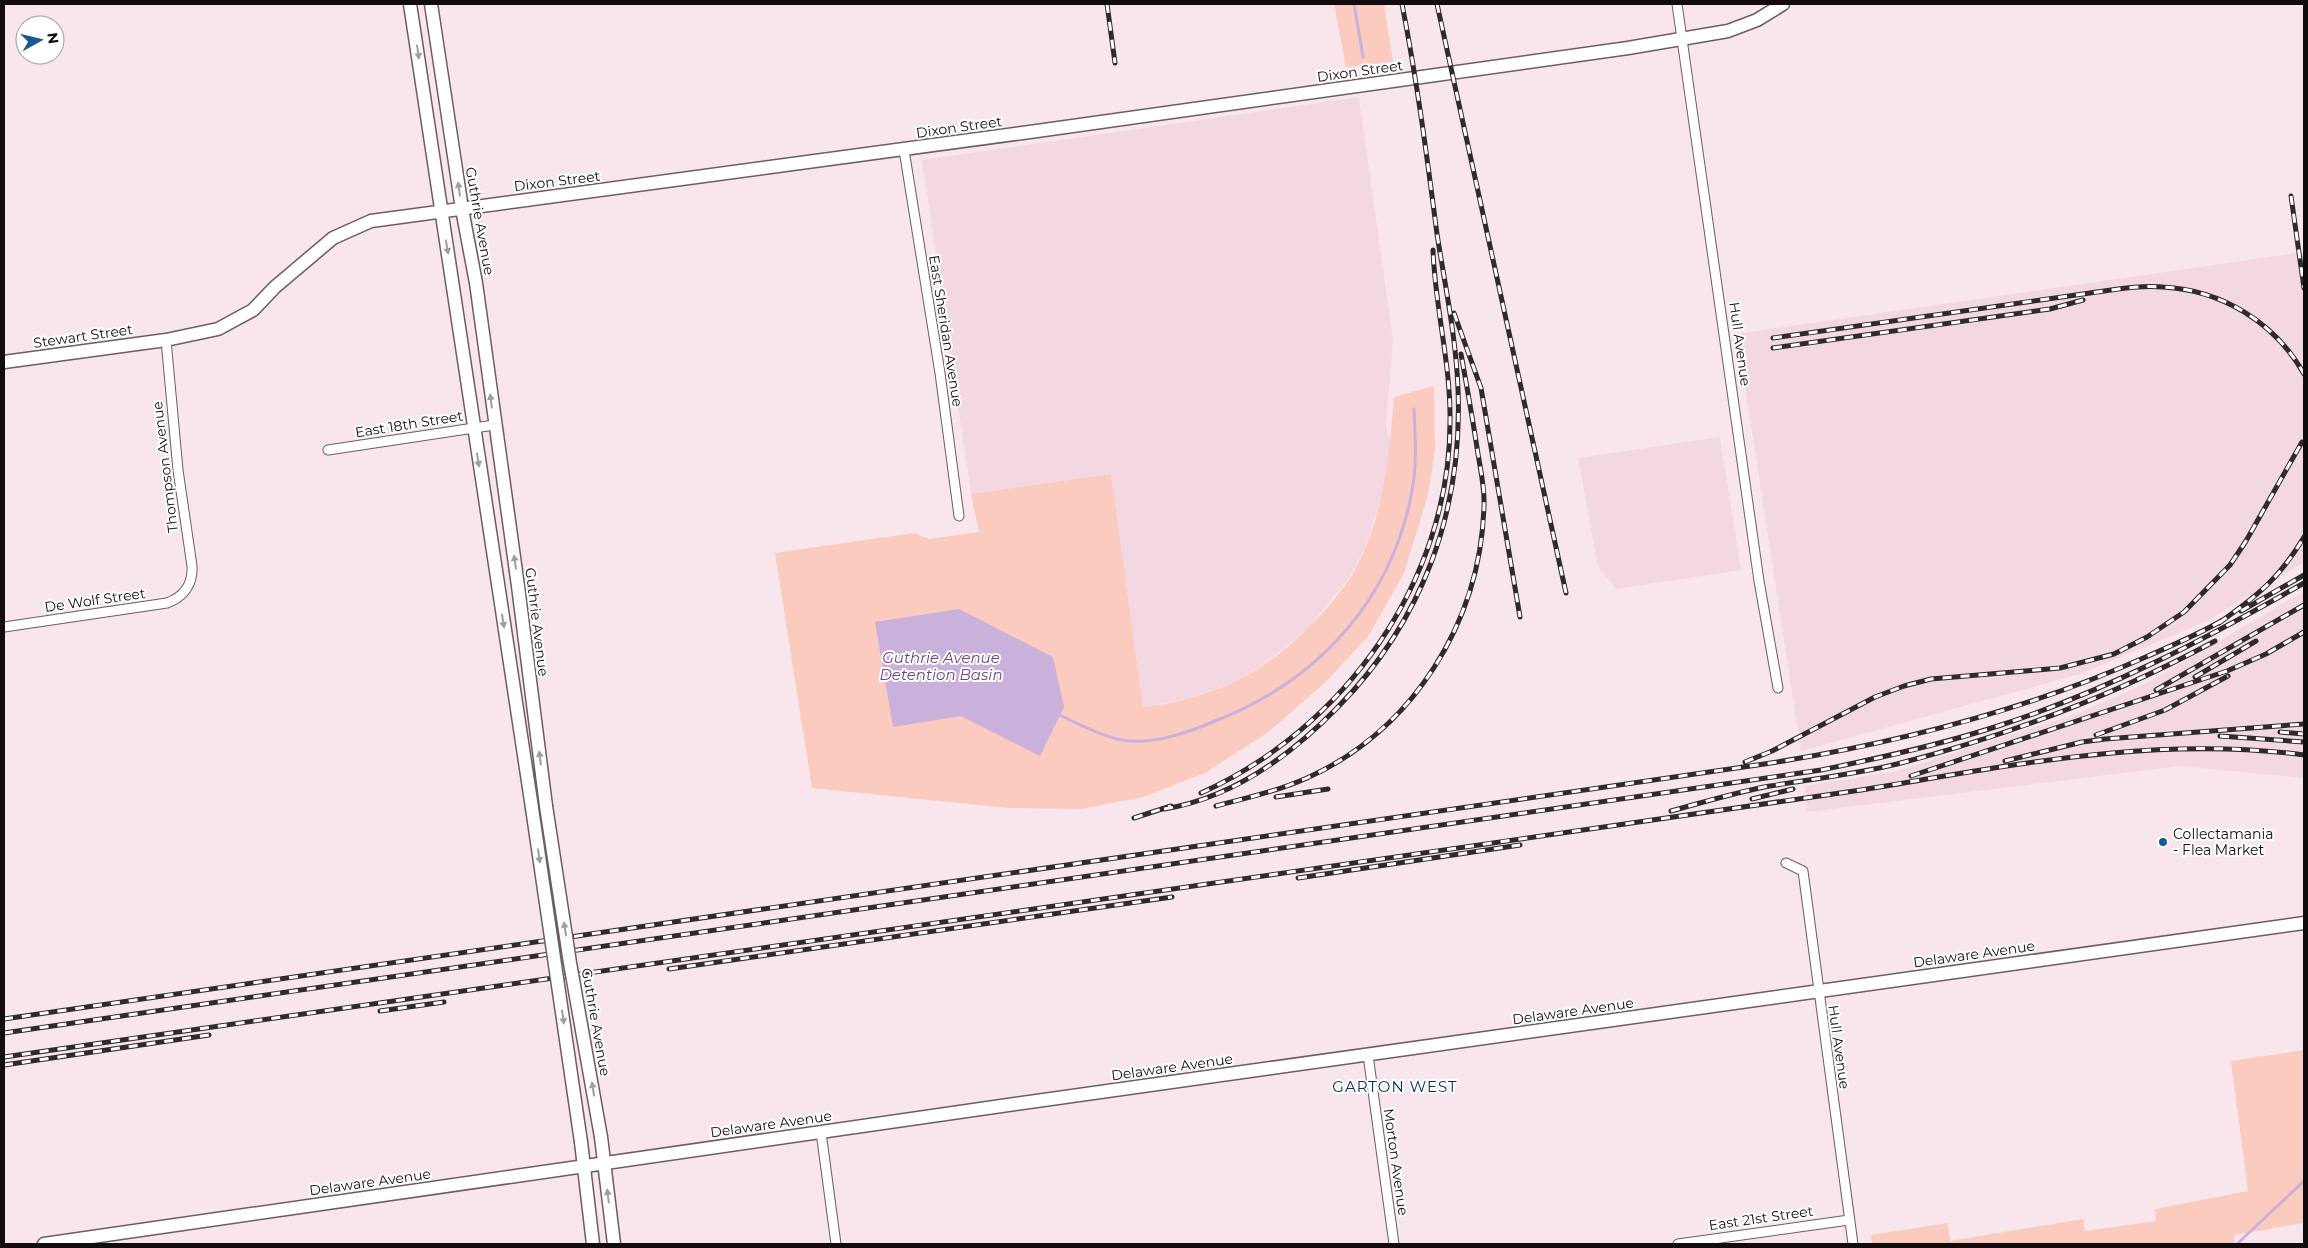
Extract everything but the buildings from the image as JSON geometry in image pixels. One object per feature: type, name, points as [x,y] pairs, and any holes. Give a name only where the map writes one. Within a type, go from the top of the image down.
[{"type":"main road","points":[[410,4],[441,212],[454,283],[473,428],[532,808],[594,1244]]},
{"type":"main road","name":"Guthrie Avenue","points":[[431,4],[462,209],[476,282],[546,806],[570,963],[600,1137],[614,1244]]},
{"type":"main road","name":"Dixon Street","points":[[166,340],[218,329],[253,310],[275,287],[333,238],[371,222],[904,150],[1682,39],[1728,31],[1757,20],[1783,4]]},
{"type":"main road","name":"Stewart Street","points":[[4,362],[166,340]]},
{"type":"main road","name":"Delaware Avenue","points":[[44,1244],[2304,923]]},
{"type":"street","name":"Hull Avenue","points":[[1677,4],[1759,580],[1778,688]]},
{"type":"street","name":"East Sheridan Avenue","points":[[904,150],[940,373],[960,516]]},
{"type":"street","name":"Thompson Avenue","points":[[166,340],[178,470],[192,566],[192,576],[186,590]]},
{"type":"street","name":"East 18th Street","points":[[328,450],[494,425]]},
{"type":"street","name":"De Wolf Street","points":[[4,626],[167,603],[174,601],[186,590]]},
{"type":"street","name":"Hull Avenue","points":[[1786,863],[1803,870],[1853,1244]]},
{"type":"street","name":"Morton Avenue","points":[[1368,1055],[1394,1244]]},
{"type":"street","points":[[822,1132],[836,1244]]},
{"type":"street","name":"East 21st Street","points":[[1678,1244],[1849,1220]]},
{"type":"shaded area","points":[[1334,4],[1384,4],[1393,62],[1346,67]]},
{"type":"shaded area","points":[[1359,97],[1393,340],[1386,426],[1390,442],[1384,488],[1364,551],[1347,580],[1307,630],[1264,664],[1235,682],[1187,699],[1143,707],[1111,474],[971,494],[922,160]]},
{"type":"shaded area","points":[[2304,252],[2304,562],[2205,622],[2080,674],[1801,751],[1737,334]]},
{"type":"shaded area","points":[[1434,386],[1435,450],[1428,495],[1404,573],[1369,635],[1327,681],[1267,733],[1205,773],[1143,797],[1081,809],[1008,808],[812,788],[775,553],[914,533],[929,539],[979,532],[971,494],[1111,474],[1143,707],[1190,698],[1234,682],[1272,659],[1292,644],[1310,626],[1343,588],[1365,549],[1382,494],[1391,436],[1394,397]]},
{"type":"shaded area","points":[[1720,437],[1741,570],[1616,589],[1598,567],[1578,458]]},
{"type":"shaded area","points":[[2304,591],[2304,778],[2179,766],[1807,812],[1805,786],[1897,771],[2079,713],[2147,683]]},
{"type":"shaded area","points":[[2304,1050],[2304,1223],[2234,1235],[2235,1244],[1872,1244],[1871,1235],[1948,1223],[1950,1241],[2083,1219],[2085,1231],[2156,1221],[2155,1209],[2248,1191],[2231,1061]]},
{"type":"water","name":"Guthrie Avenue Detention Basin","points":[[959,609],[1053,657],[1064,707],[1040,756],[961,716],[893,727],[875,622]]},
{"type":"waterway","points":[[1354,4],[1363,57]]},
{"type":"waterway","points":[[1058,714],[1094,731],[1117,739],[1143,741],[1170,737],[1208,724],[1257,702],[1290,681],[1321,656],[1348,628],[1371,597],[1389,563],[1404,525],[1414,476],[1414,409]]},
{"type":"waterway","points":[[2237,1244],[2304,1181]]},
{"type":"railway","points":[[1107,4],[1115,63]]},
{"type":"railway","points":[[1164,809],[1214,795],[1237,785],[1280,758],[1319,726],[1337,708],[1367,674],[1393,638],[1414,601],[1432,561],[1445,520],[1453,478],[1458,434],[1457,370],[1453,331],[1402,4]]},
{"type":"railway","points":[[1437,4],[1566,593]]},
{"type":"railway","points":[[2291,196],[2304,288]]},
{"type":"railway","points":[[1201,793],[1253,765],[1300,730],[1343,689],[1379,643],[1409,592],[1431,538],[1445,481],[1450,422],[1446,357],[1434,272],[1433,250]]},
{"type":"railway","points":[[1773,338],[2117,289],[2163,287],[2185,289],[2205,295],[2225,302],[2244,312],[2262,324],[2278,339],[2292,355],[2304,374]]},
{"type":"railway","points":[[1773,348],[2050,309],[2083,300]]},
{"type":"railway","points":[[1454,313],[1481,388],[1520,617]]},
{"type":"railway","points":[[1216,806],[1296,783],[1345,757],[1379,732],[1409,702],[1434,668],[1454,631],[1470,592],[1480,550],[1484,507],[1484,494],[1461,354]]},
{"type":"railway","points":[[1745,762],[1772,751],[1875,697],[1904,686],[1931,679],[2060,668],[2114,654],[2147,637],[2184,612],[2230,565],[2246,541],[2302,442]]},
{"type":"railway","points":[[2219,623],[2267,585],[2286,564],[2304,537]]},
{"type":"railway","points":[[2241,611],[2304,575]]},
{"type":"railway","points":[[4,1033],[1821,770],[1888,756],[1976,733],[2078,697],[2193,644],[2304,583]]},
{"type":"railway","points":[[2156,690],[2304,605]]},
{"type":"railway","points":[[4,1019],[1820,755],[1963,722],[2056,693],[2148,656],[2223,620]]},
{"type":"railway","points":[[1911,776],[2227,671],[2266,654],[2304,632]]},
{"type":"railway","points":[[1671,811],[1758,788],[1882,768],[1979,741],[2099,696],[2177,661],[2215,641]]},
{"type":"railway","points":[[2195,677],[2256,641]]},
{"type":"railway","points":[[2096,735],[2165,710],[2228,676]]},
{"type":"railway","points":[[2005,761],[2082,742],[2105,739],[2304,724]]},
{"type":"railway","points":[[2280,732],[2304,734]]},
{"type":"railway","points":[[2220,736],[2304,742]]},
{"type":"railway","points":[[4,1057],[1861,790],[2027,763],[2137,751],[2192,749],[2248,750],[2304,755]]},
{"type":"railway","points":[[1276,797],[1328,789]]},
{"type":"railway","points":[[1752,799],[1793,789]]},
{"type":"railway","points":[[1134,818],[1171,806]]},
{"type":"railway","points":[[1298,878],[1520,845]]},
{"type":"railway","points":[[669,969],[1172,897]]},
{"type":"railway","points":[[380,1011],[444,1002]]},
{"type":"railway","points":[[4,1065],[209,1035]]},
{"type":"place","name":"Collectamania - Flea Market","points":[[2163,842]]},
{"type":"district","name":"GARTON WEST","points":[[1395,1086]]}]
